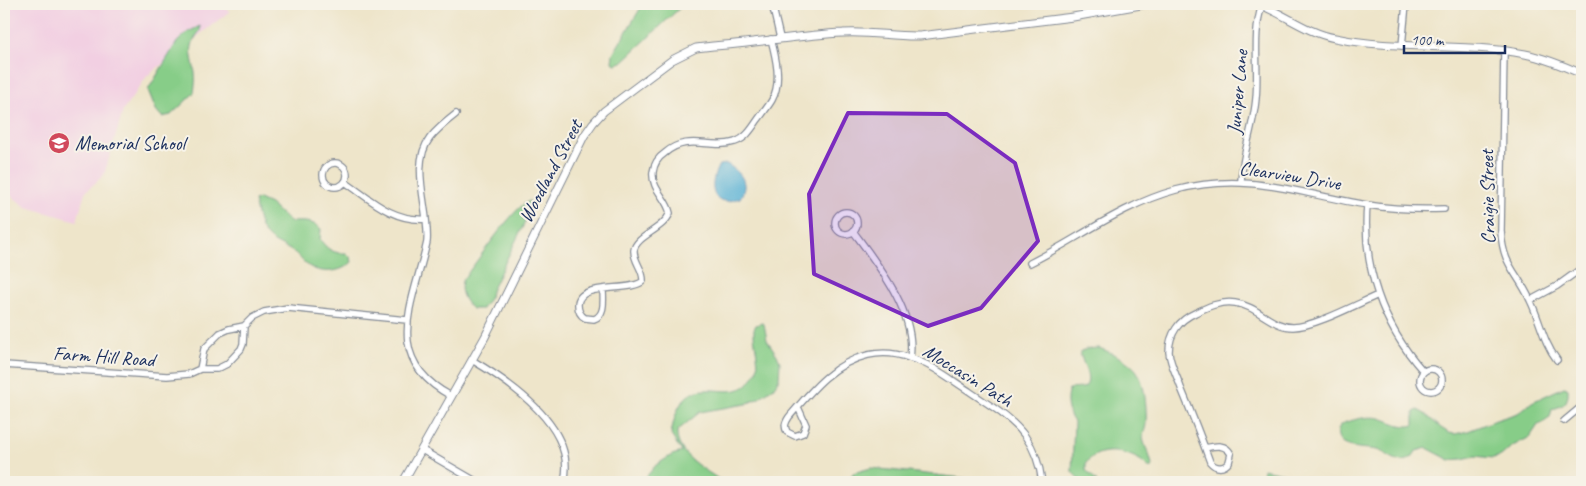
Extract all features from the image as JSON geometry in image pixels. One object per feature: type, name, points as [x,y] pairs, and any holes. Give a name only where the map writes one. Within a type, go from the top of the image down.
[{"type":"street","points":[[772,4],[780,38]]},
{"type":"street","name":"Woodland Street","points":[[403,482],[472,360],[578,145],[598,116],[610,105],[672,60],[688,51],[704,47],[780,38],[853,32],[920,36],[1073,17],[1146,4]]},
{"type":"street","points":[[1260,4],[1311,31],[1326,36],[1350,41],[1402,46],[1504,51],[1534,56],[1582,74]]},
{"type":"street","name":"Juniper Lane","points":[[1241,182],[1242,168],[1256,103],[1260,4]]},
{"type":"street","points":[[1402,46],[1406,4]]},
{"type":"street","points":[[603,289],[603,304],[600,314],[594,319],[585,318],[578,311],[578,301],[583,295],[603,289],[632,286],[643,281],[634,250],[639,242],[665,222],[670,213],[667,204],[653,182],[654,167],[662,155],[672,147],[683,143],[736,142],[750,131],[772,101],[777,88],[777,80],[772,39]]},
{"type":"street","name":"Craigie Street","points":[[1504,51],[1501,240],[1508,264],[1531,300],[1547,346],[1556,360]]},
{"type":"street","points":[[451,396],[431,382],[415,363],[408,341],[407,320],[427,242],[420,168],[423,152],[430,137],[456,114]]},
{"type":"street","points":[[330,164],[341,165],[347,174],[345,182],[339,186],[328,184],[324,179],[325,169],[330,164]]},
{"type":"street","points":[[345,182],[390,213],[409,219],[426,219]]},
{"type":"street","name":"Clearview Drive","points":[[1030,263],[1145,200],[1188,187],[1241,182],[1284,187],[1367,205],[1444,209]]},
{"type":"street","points":[[1367,205],[1367,243],[1378,295],[1396,336],[1423,371]]},
{"type":"street","points":[[853,231],[883,273],[901,306],[910,337],[910,358]]},
{"type":"street","points":[[1531,300],[1557,286],[1582,268]]},
{"type":"street","points":[[1205,448],[1219,446],[1226,448],[1231,454],[1229,462],[1223,467],[1215,467],[1210,462],[1170,359],[1171,339],[1177,326],[1183,320],[1189,315],[1214,304],[1235,303],[1256,310],[1276,323],[1296,327],[1316,321],[1378,295]]},
{"type":"street","points":[[200,369],[202,354],[206,346],[224,330],[244,326],[257,315],[280,308],[407,320]]},
{"type":"street","name":"Farm Hill Road","points":[[4,364],[183,376],[200,369],[217,369],[222,367],[238,353],[243,344],[244,326]]},
{"type":"street","name":"Moccasin Path","points":[[798,407],[806,425],[803,433],[795,436],[787,432],[785,426],[789,417],[798,407],[826,376],[849,362],[876,354],[892,354],[910,358],[938,370],[1013,423],[1026,438],[1035,454],[1042,482]]},
{"type":"street","points":[[472,360],[509,383],[552,428],[564,452],[566,469],[564,482]]},
{"type":"street","points":[[1434,369],[1440,373],[1442,381],[1438,389],[1430,391],[1422,387],[1419,381],[1423,371],[1434,369]]},
{"type":"street","points":[[1564,421],[1582,406]]},
{"type":"street","points":[[422,450],[477,482]]},
{"type":"highlighted area","points":[[848,113],[947,114],[1015,163],[1038,241],[981,308],[928,326],[814,274],[809,194]]},
{"type":"shaded area","name":"Memorial School","points":[[4,4],[216,4],[230,11],[147,76],[123,111],[104,175],[85,192],[77,221],[26,207],[4,190]]},
{"type":"green space","points":[[643,4],[684,4],[622,62],[616,64],[612,62],[613,54]]},
{"type":"green space","points":[[200,26],[200,31],[192,46],[195,75],[194,93],[171,115],[162,117],[156,110],[148,90],[177,42],[188,32]]},
{"type":"green space","points":[[259,199],[270,204],[290,222],[307,222],[318,226],[321,229],[320,239],[325,246],[334,252],[346,253],[352,262],[347,266],[330,271],[311,268],[295,253],[275,243],[265,234],[259,223],[254,201]]},
{"type":"green space","points":[[530,201],[529,214],[491,291],[490,297],[482,309],[472,309],[463,295],[461,287],[463,279],[515,212]]},
{"type":"green space","points":[[764,324],[767,340],[780,362],[779,379],[773,388],[746,404],[700,412],[677,431],[678,440],[686,455],[723,482],[642,482],[656,465],[672,455],[682,452],[671,435],[677,412],[686,398],[696,391],[731,391],[742,388],[751,380],[758,366],[754,329],[756,325]]},
{"type":"green space","points":[[1099,348],[1133,366],[1142,381],[1146,410],[1146,425],[1143,438],[1152,468],[1126,454],[1104,452],[1097,454],[1086,463],[1086,470],[1097,482],[1078,482],[1078,478],[1072,472],[1074,422],[1068,411],[1068,393],[1069,389],[1084,388],[1087,384],[1088,379],[1080,352],[1086,349]]},
{"type":"green space","points":[[1564,387],[1568,388],[1568,397],[1565,403],[1552,409],[1550,417],[1538,425],[1530,437],[1511,447],[1501,456],[1493,458],[1475,456],[1450,460],[1427,448],[1416,451],[1409,459],[1399,461],[1377,450],[1347,446],[1341,443],[1338,437],[1338,430],[1341,425],[1361,418],[1376,417],[1401,425],[1414,425],[1414,412],[1418,410],[1441,428],[1455,434],[1518,413],[1532,402]]},
{"type":"green space","points":[[871,468],[999,482],[881,482],[854,481],[850,478],[853,473]]},
{"type":"green space","points":[[1263,469],[1305,479],[1300,482],[1266,482]]},
{"type":"water","points":[[727,164],[736,170],[744,182],[740,198],[730,201],[719,199],[713,191],[713,180],[719,165]]},
{"type":"place","name":"Memorial School","points":[[59,143]]}]
